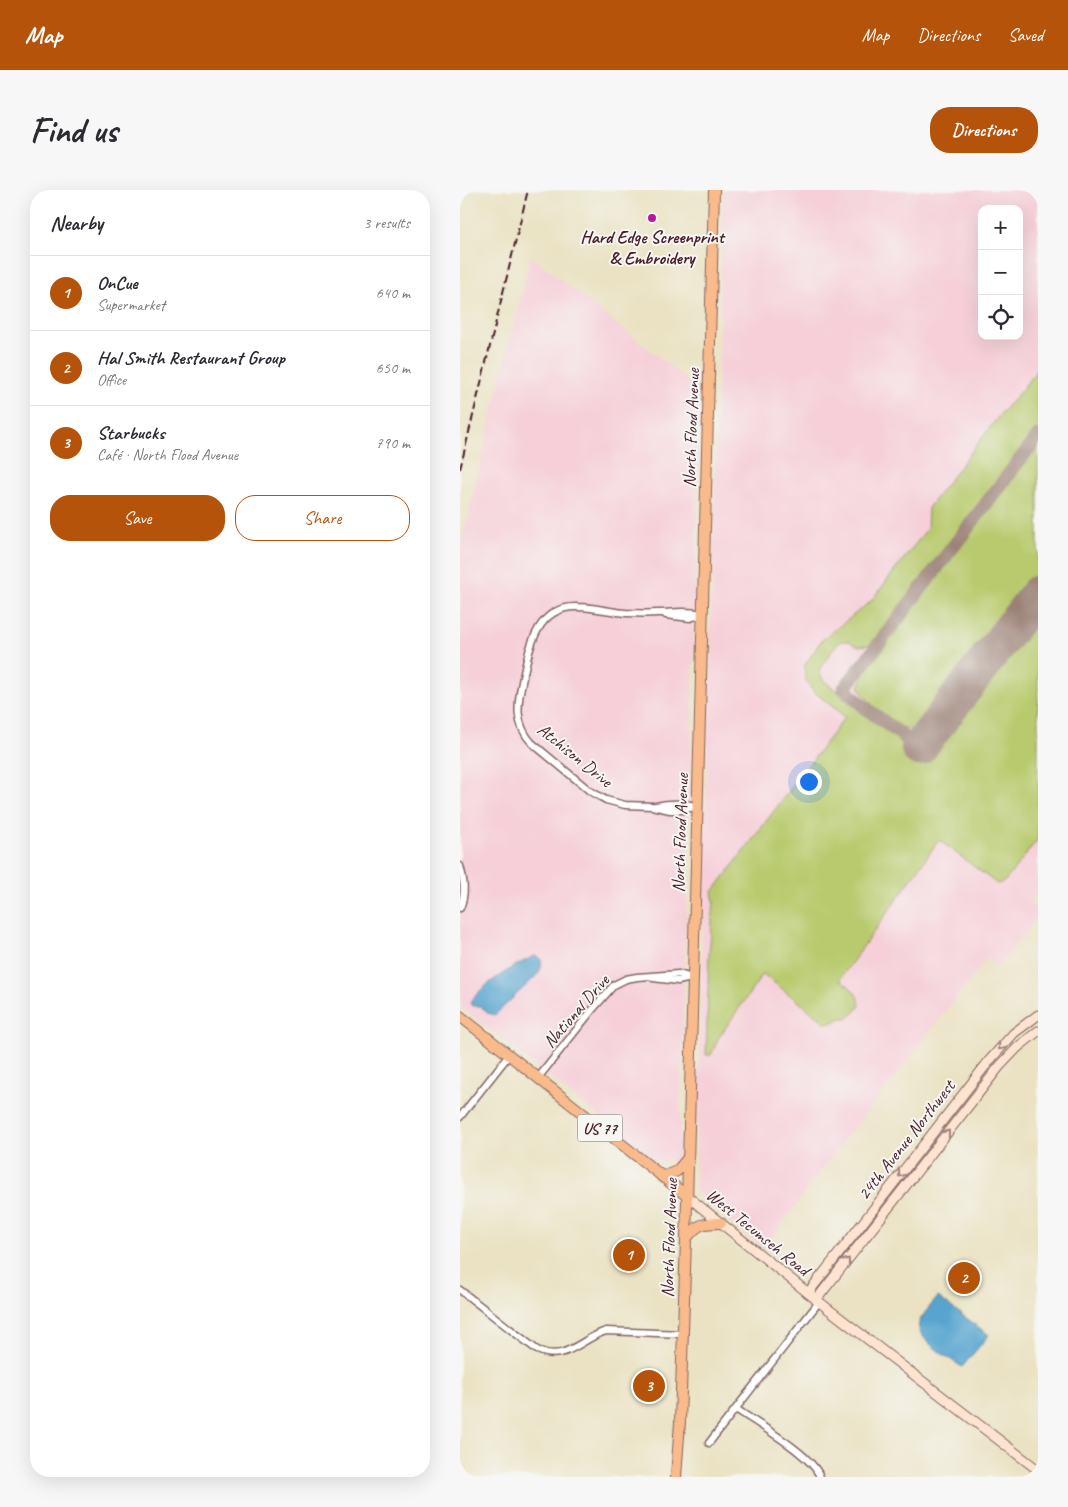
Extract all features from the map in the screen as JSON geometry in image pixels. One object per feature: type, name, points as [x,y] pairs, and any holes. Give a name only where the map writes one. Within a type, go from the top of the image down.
[{"type":"main road","name":"North Flood Avenue","points":[[676,1477],[686,1239],[714,190]]},
{"type":"main road","name":"24th Avenue Northwest","points":[[808,1293],[989,1061],[1006,1041],[1038,1015]]},
{"type":"main road","name":"West Tecumseh Road","points":[[460,1016],[818,1301],[1038,1470]]},
{"type":"main road","name":"24th Avenue Northwest","points":[[818,1301],[1000,1067],[1017,1048],[1038,1031]]},
{"type":"main road","points":[[662,1177],[677,1171],[688,1158]]},
{"type":"main road","points":[[686,1239],[700,1224],[721,1223]]},
{"type":"street","name":"Atchison Drive","points":[[697,806],[670,803],[652,806],[625,805],[600,798],[528,740],[519,722],[518,709],[520,690],[533,639],[548,616],[560,610],[580,607],[618,612],[657,613],[690,618],[702,614]]},
{"type":"street","points":[[460,866],[465,888],[460,908]]},
{"type":"street","name":"National Drive","points":[[538,1078],[610,989],[622,981],[645,976],[679,974],[692,978]]},
{"type":"street","points":[[460,1116],[509,1055]]},
{"type":"street","points":[[460,1290],[537,1350],[552,1355],[566,1353],[606,1331],[683,1334]]},
{"type":"street","name":"24th Avenue Northwest","points":[[709,1443],[818,1301]]},
{"type":"street","points":[[736,1409],[802,1455],[818,1470],[820,1477]]},
{"type":"shaded area","points":[[723,190],[1038,190],[1038,892],[1029,903],[1038,910],[1038,916],[998,967],[987,958],[830,1159],[764,1248],[696,1192]]},
{"type":"shaded area","points":[[531,256],[700,390],[679,1163],[654,1160],[460,1006],[460,551]]},
{"type":"green space","points":[[1038,369],[1038,429],[871,645],[858,646],[849,641],[842,641],[836,645],[820,668],[820,674],[824,681],[926,759],[1038,614],[1038,839],[1005,881],[997,884],[939,840],[840,979],[853,990],[857,997],[860,1006],[855,1012],[847,1018],[826,1023],[763,974],[719,1037],[711,1055],[706,1055],[709,953],[714,901],[712,893],[845,717],[812,690],[805,678],[805,665],[821,641],[871,601],[927,529],[928,508],[1002,412]]},
{"type":"green space","points":[[1038,443],[1038,574],[917,730],[909,729],[893,722],[878,710],[861,691],[859,687],[866,670],[889,637]]},
{"type":"water","points":[[535,956],[540,958],[541,963],[537,975],[495,1015],[487,1013],[481,1006],[470,1004],[489,983]]},
{"type":"water","points":[[938,1297],[989,1335],[962,1367],[928,1342],[919,1329],[922,1317]]},
{"type":"taxiway","points":[[919,748],[844,689],[1038,436]]},
{"type":"runway","points":[[919,748],[1038,593]]},
{"type":"railway","points":[[460,469],[528,190]]},
{"type":"place","name":"Hard Edge Screenprint & Embroidery","points":[[652,218]]},
{"type":"place","name":"OnCue","points":[[629,1255]]},
{"type":"place","name":"Hal Smith Restaurant Group","points":[[964,1278]]},
{"type":"place","name":"Starbucks","points":[[649,1386]]}]
